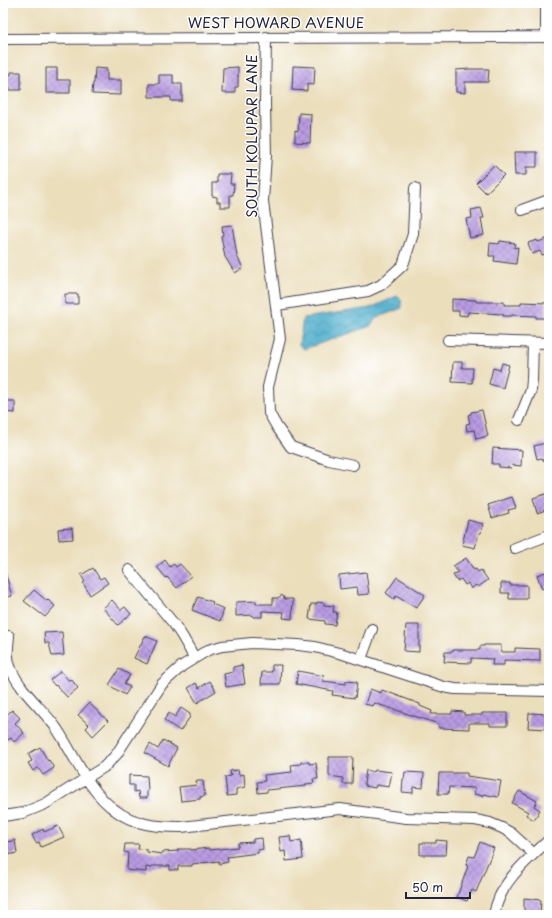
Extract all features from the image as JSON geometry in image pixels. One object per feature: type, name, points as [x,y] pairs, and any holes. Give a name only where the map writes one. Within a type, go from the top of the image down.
[{"type":"street","points":[[546,3],[547,37]]},
{"type":"street","name":"SOUTH KOLUPAR LANE","points":[[266,37],[266,155],[263,201],[280,339],[268,387],[269,413],[291,447],[329,460],[353,464]]},
{"type":"street","name":"WEST HOWARD AVENUE","points":[[3,39],[547,37]]},
{"type":"street","points":[[277,306],[368,291],[381,285],[403,265],[413,234],[415,188]]},
{"type":"street","points":[[522,210],[549,200]]},
{"type":"street","points":[[448,340],[549,343]]},
{"type":"street","points":[[519,420],[531,390],[533,343]]},
{"type":"street","points":[[515,548],[549,536]]},
{"type":"street","points":[[129,570],[174,624],[194,657]]},
{"type":"street","points":[[361,659],[372,629]]},
{"type":"street","points":[[9,636],[8,658],[14,674],[57,729],[87,778],[100,796],[116,812],[135,821],[149,825],[181,827],[340,809],[406,818],[475,820],[490,823],[511,833],[534,854]]},
{"type":"street","points":[[3,816],[34,810],[87,778],[112,760],[162,684],[172,673],[194,657],[208,650],[222,646],[271,643],[315,647],[361,659],[444,687],[549,691]]},
{"type":"street","points":[[494,915],[500,895],[508,881],[515,872],[549,840]]},
{"type":"water","points":[[397,296],[401,299],[402,308],[376,318],[371,326],[304,349],[299,345],[303,318],[370,308]]},
{"type":"building","points":[[293,66],[315,67],[314,85],[307,84],[307,91],[292,90]]},
{"type":"building","points":[[238,67],[238,87],[235,87],[235,93],[222,93],[223,68]]},
{"type":"building","points":[[46,68],[57,68],[57,80],[70,80],[70,93],[46,93]]},
{"type":"building","points":[[95,68],[107,69],[107,80],[121,80],[121,95],[92,94]]},
{"type":"building","points":[[489,69],[488,82],[465,82],[465,93],[456,92],[456,70]]},
{"type":"building","points":[[11,72],[21,72],[21,90],[10,90],[10,87],[3,87],[3,77],[8,77],[8,75],[11,75]]},
{"type":"building","points":[[159,75],[173,75],[173,84],[182,84],[182,101],[171,101],[171,97],[149,97],[149,84],[159,84]]},
{"type":"building","points":[[299,113],[311,114],[310,143],[295,142],[295,130],[298,131]]},
{"type":"building","points":[[514,152],[537,152],[537,167],[526,167],[526,175],[515,175]]},
{"type":"building","points":[[494,165],[504,175],[486,193],[476,183]]},
{"type":"building","points":[[217,174],[231,174],[230,184],[234,184],[233,195],[230,195],[230,207],[220,207],[220,202],[217,202],[217,197],[212,196],[212,183],[217,183]]},
{"type":"building","points":[[481,208],[484,218],[481,218],[484,235],[470,238],[466,219],[472,218],[471,210]]},
{"type":"building","points":[[232,225],[237,256],[243,268],[235,273],[225,257],[221,236],[223,235],[222,226]]},
{"type":"building","points":[[549,238],[549,253],[542,255],[540,251],[532,254],[528,243],[537,240],[538,242]]},
{"type":"building","points":[[500,241],[515,243],[514,248],[518,247],[516,264],[494,261],[495,256],[489,256],[490,243],[499,244]]},
{"type":"building","points":[[65,294],[78,294],[78,304],[65,304]]},
{"type":"building","points":[[452,299],[476,300],[476,302],[504,302],[504,305],[521,305],[521,302],[547,303],[546,318],[536,318],[536,316],[503,316],[503,314],[468,312],[467,316],[459,315],[459,311],[452,311]]},
{"type":"building","points":[[453,362],[462,362],[462,368],[473,368],[472,383],[452,382]]},
{"type":"building","points":[[502,363],[509,365],[503,388],[489,384],[493,368],[500,370]]},
{"type":"building","points":[[3,401],[15,401],[15,413],[3,412]]},
{"type":"building","points":[[482,410],[488,436],[476,439],[474,430],[467,431],[466,424],[470,423],[468,415],[471,414],[471,412]]},
{"type":"building","points":[[545,443],[546,447],[549,446],[549,460],[544,462],[542,458],[537,459],[534,446]]},
{"type":"building","points":[[493,448],[522,450],[521,466],[512,465],[511,468],[499,467],[499,464],[492,464]]},
{"type":"building","points":[[549,493],[549,509],[537,513],[533,498]]},
{"type":"building","points":[[512,497],[516,508],[508,510],[509,513],[492,518],[488,505]]},
{"type":"building","points":[[468,520],[483,524],[475,548],[462,545]]},
{"type":"building","points":[[72,528],[73,539],[59,540],[58,529]]},
{"type":"building","points":[[466,558],[474,570],[476,569],[478,572],[481,570],[488,580],[478,587],[476,585],[471,589],[468,583],[465,585],[461,579],[457,581],[453,575],[458,572],[453,566]]},
{"type":"building","points":[[165,560],[170,567],[174,564],[176,567],[180,564],[191,576],[177,588],[157,567]]},
{"type":"building","points":[[93,568],[100,579],[104,577],[108,583],[90,595],[83,583],[85,582],[81,575]]},
{"type":"building","points":[[3,572],[5,572],[12,596],[3,598]]},
{"type":"building","points":[[366,572],[369,594],[358,595],[357,587],[340,589],[339,575]]},
{"type":"building","points":[[545,572],[546,574],[549,573],[549,586],[542,589],[537,575]]},
{"type":"building","points":[[397,577],[425,595],[416,608],[396,596],[394,599],[386,593]]},
{"type":"building","points":[[501,583],[510,583],[510,585],[527,585],[527,599],[509,599],[509,593],[501,593]]},
{"type":"building","points":[[34,590],[55,606],[45,617],[24,601]]},
{"type":"building","points":[[282,595],[285,599],[293,599],[292,619],[283,618],[284,612],[262,611],[262,617],[253,617],[253,615],[236,616],[236,602],[256,601],[256,604],[273,604],[273,598],[278,598]]},
{"type":"building","points":[[198,597],[213,602],[212,604],[224,609],[220,621],[192,610]]},
{"type":"building","points":[[112,600],[121,610],[125,607],[131,614],[118,625],[103,608]]},
{"type":"building","points":[[317,602],[324,603],[324,605],[334,606],[333,612],[337,612],[335,625],[325,624],[325,621],[309,619],[311,604],[317,604]]},
{"type":"building","points":[[406,625],[419,625],[419,652],[404,651]]},
{"type":"building","points":[[62,632],[64,655],[52,656],[49,643],[45,643],[44,633]]},
{"type":"building","points":[[145,636],[157,641],[147,664],[134,658]]},
{"type":"building","points":[[501,645],[501,652],[515,652],[515,648],[540,649],[540,661],[504,660],[504,665],[492,665],[493,659],[471,658],[471,663],[444,662],[445,652],[453,652],[453,650],[480,650],[480,646]]},
{"type":"building","points":[[242,665],[245,684],[226,687],[224,674],[233,672],[233,667]]},
{"type":"building","points":[[272,665],[281,665],[280,684],[261,684],[262,672],[272,672]]},
{"type":"building","points":[[119,669],[130,675],[124,684],[130,687],[125,695],[109,685]]},
{"type":"building","points":[[61,671],[69,681],[71,679],[78,688],[67,697],[50,680]]},
{"type":"building","points":[[298,671],[324,676],[323,681],[346,684],[346,681],[357,682],[355,698],[332,695],[333,691],[296,684]]},
{"type":"building","points":[[210,681],[216,691],[197,703],[188,688],[196,683],[199,688]]},
{"type":"building","points":[[370,689],[381,693],[382,690],[420,704],[420,706],[432,711],[431,714],[452,714],[452,711],[464,712],[464,715],[507,713],[507,726],[490,726],[490,723],[469,723],[469,729],[439,728],[439,724],[374,703],[373,706],[365,704]]},
{"type":"building","points":[[89,703],[108,721],[93,736],[86,728],[89,725],[78,715]]},
{"type":"building","points":[[181,708],[190,714],[190,717],[180,731],[164,720],[169,713],[175,717]]},
{"type":"building","points":[[12,710],[20,718],[15,723],[24,733],[14,742],[11,738],[8,740],[3,735],[3,718]]},
{"type":"building","points":[[529,713],[549,714],[549,729],[528,728]]},
{"type":"building","points":[[163,740],[177,748],[168,766],[145,753],[150,744],[158,749]]},
{"type":"building","points":[[40,747],[54,768],[43,775],[38,768],[33,771],[28,763],[32,761],[28,754]]},
{"type":"building","points":[[329,757],[353,757],[352,784],[343,784],[343,778],[329,776]]},
{"type":"building","points":[[301,762],[309,762],[309,764],[316,763],[318,779],[313,779],[314,783],[306,784],[306,786],[267,790],[267,792],[258,793],[257,782],[265,781],[264,775],[292,772],[291,765],[301,764]]},
{"type":"building","points":[[238,770],[239,775],[244,774],[245,787],[236,789],[236,795],[227,796],[225,777],[231,776],[230,771]]},
{"type":"building","points":[[366,770],[374,772],[375,770],[392,772],[389,787],[376,785],[375,788],[365,786]]},
{"type":"building","points":[[405,772],[424,773],[423,788],[413,787],[413,793],[402,792]]},
{"type":"building","points":[[439,773],[467,773],[467,776],[501,781],[498,797],[474,794],[475,788],[449,787],[448,794],[438,794]]},
{"type":"building","points":[[129,775],[147,776],[147,798],[139,798],[138,791],[134,792],[134,785],[129,785]]},
{"type":"building","points":[[196,781],[203,781],[205,796],[200,797],[200,799],[181,801],[179,787],[197,785]]},
{"type":"building","points":[[519,791],[537,801],[534,806],[540,810],[534,820],[526,815],[528,812],[512,803]]},
{"type":"building","points":[[58,826],[64,837],[41,847],[39,842],[36,843],[32,835],[43,829],[44,832]]},
{"type":"building","points":[[290,836],[291,842],[301,840],[303,859],[286,861],[285,851],[281,852],[279,837]]},
{"type":"building","points":[[262,838],[263,849],[258,850],[258,853],[227,857],[228,862],[219,864],[219,861],[192,864],[192,866],[178,866],[178,870],[170,870],[170,866],[151,866],[151,868],[146,867],[146,872],[127,870],[128,853],[124,852],[125,844],[139,844],[138,849],[162,854],[162,852],[178,851],[178,849],[191,850],[209,848],[209,850],[238,847],[238,843],[253,842],[253,839]]},
{"type":"building","points":[[15,840],[17,853],[3,856],[3,845],[7,844],[7,842]]},
{"type":"building","points":[[436,840],[447,841],[446,855],[420,855],[420,843],[436,843]]},
{"type":"building","points":[[480,842],[494,848],[476,892],[472,890],[467,901],[457,897],[468,866],[466,865],[469,856],[474,857]]},
{"type":"building","points":[[524,898],[541,900],[540,915],[524,915]]}]
